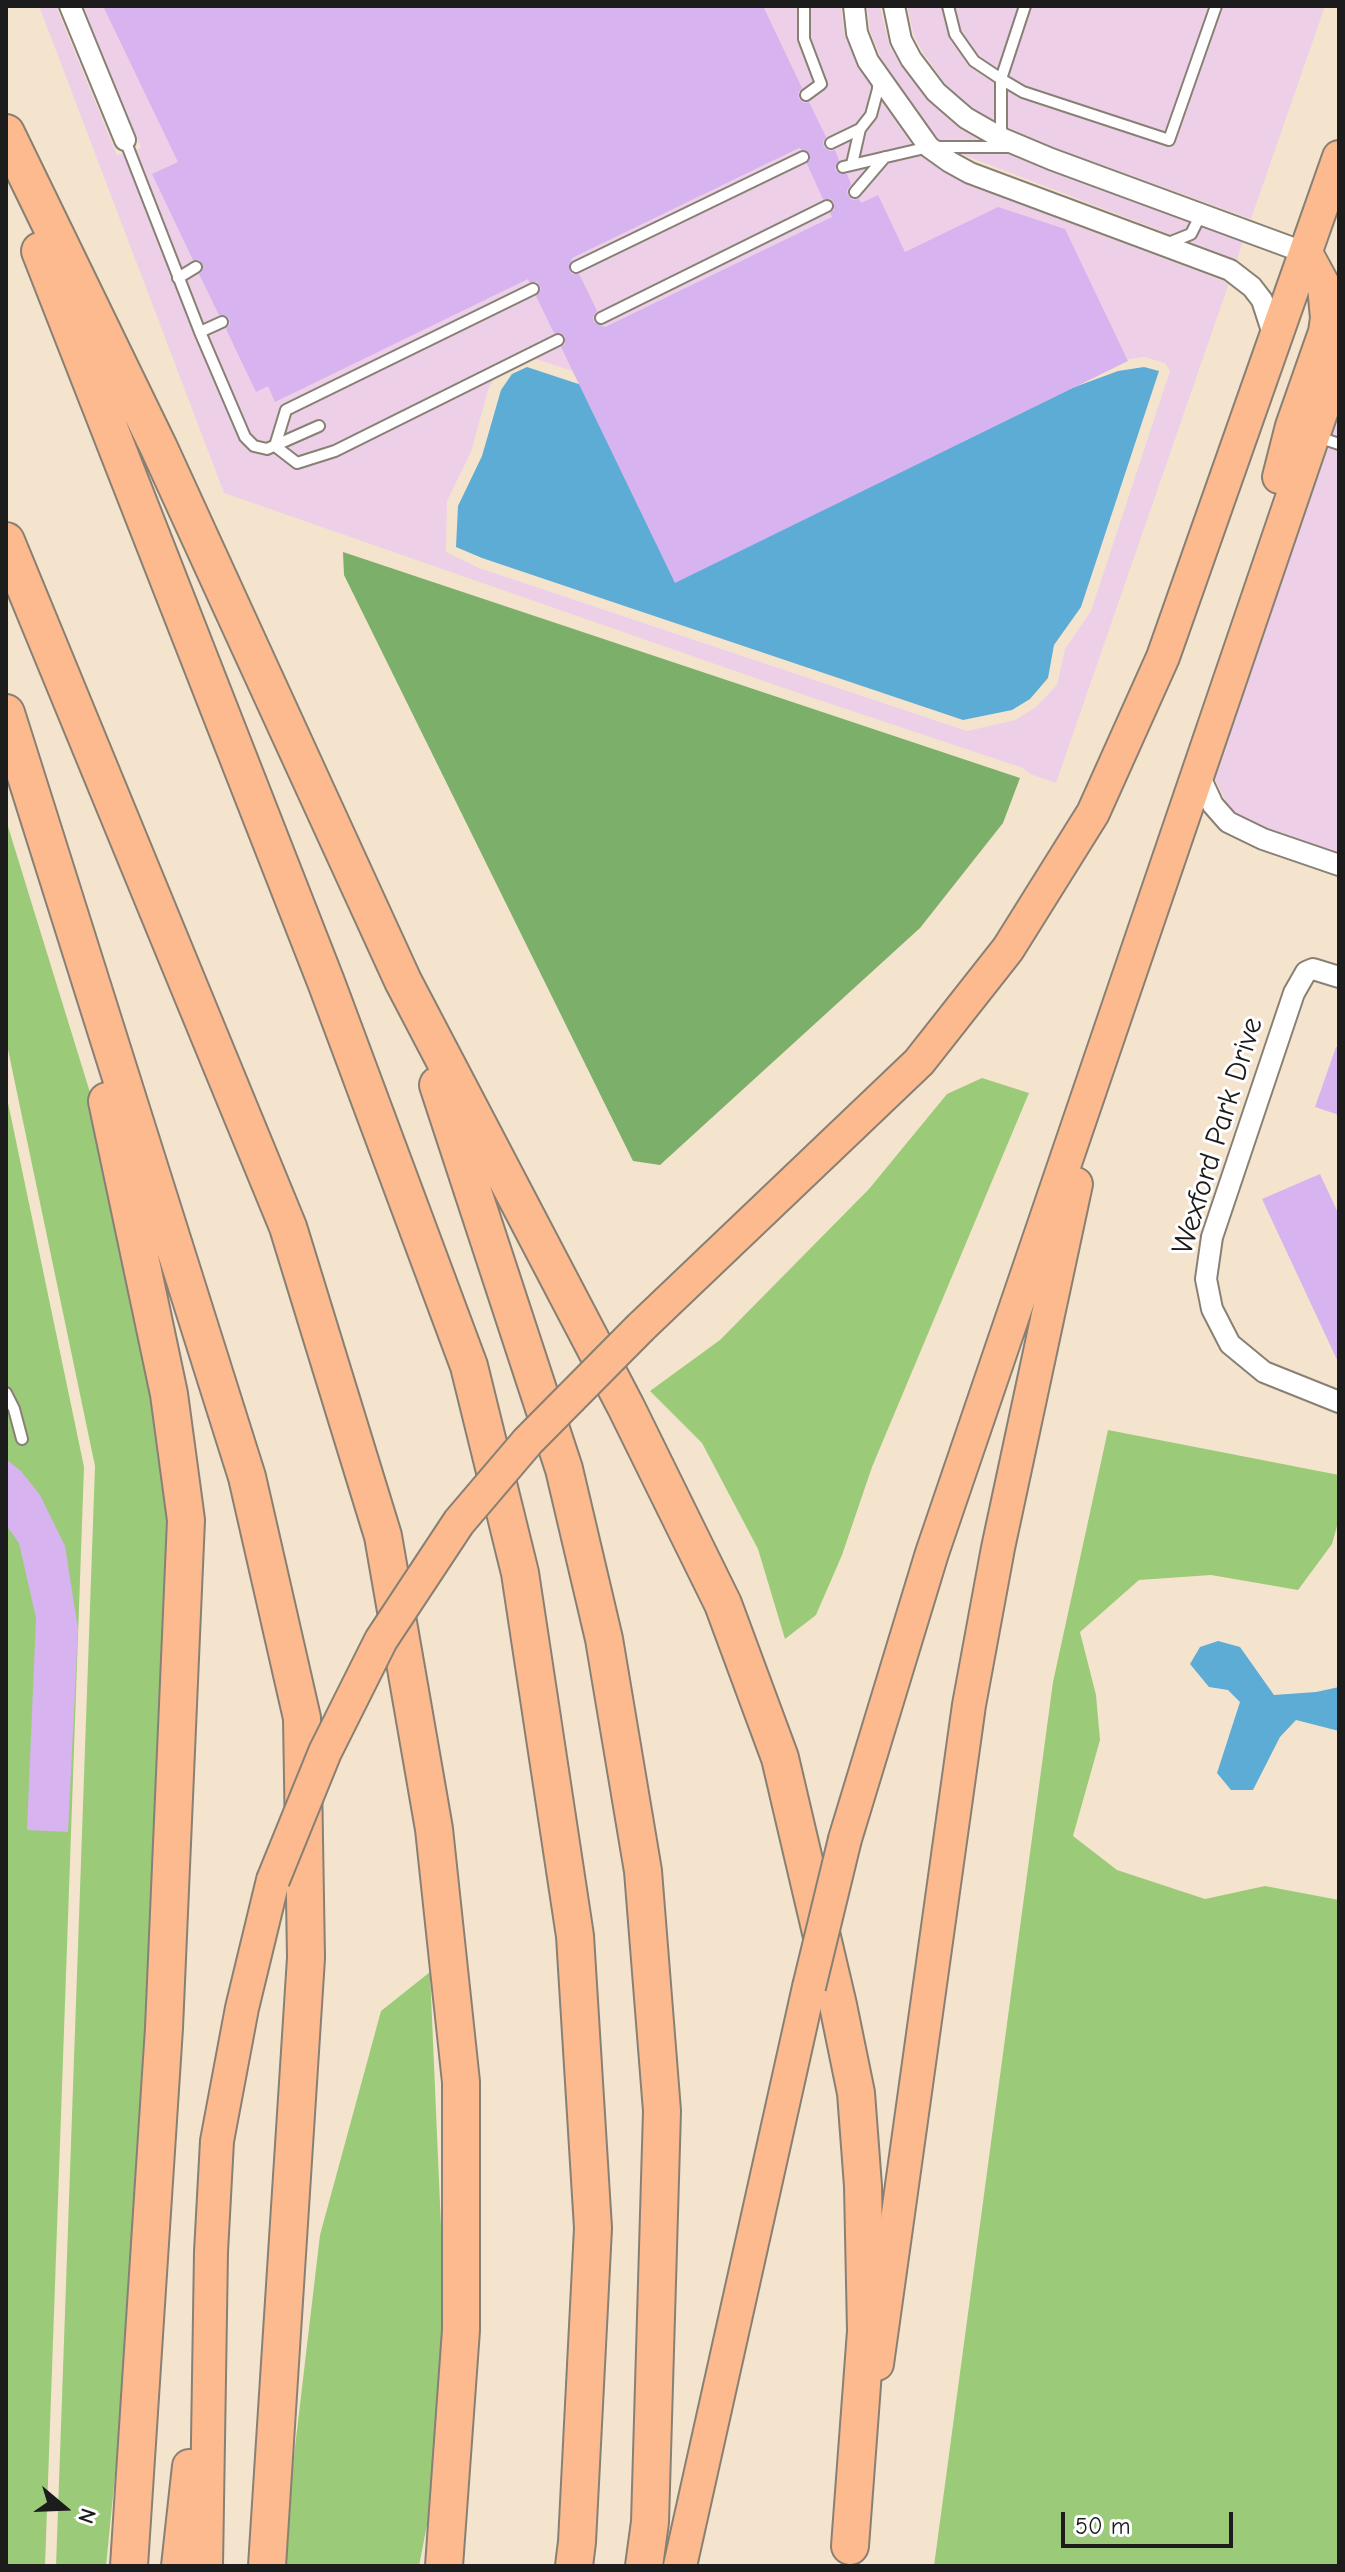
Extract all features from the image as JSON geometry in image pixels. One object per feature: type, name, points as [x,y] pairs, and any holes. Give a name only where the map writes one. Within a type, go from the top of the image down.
[{"type":"highway","points":[[6,133],[159,448],[403,981],[626,1407],[723,1604],[780,1758],[856,2093],[863,2186],[866,2331],[848,2556]]},
{"type":"highway","points":[[6,165],[326,982],[469,1366],[520,1573],[575,1936],[593,2228],[574,2566]]},
{"type":"highway","points":[[6,541],[288,1227],[383,1536],[434,1829],[461,2082],[461,2330],[444,2566]]},
{"type":"highway","points":[[6,713],[247,1477],[302,1718],[306,1958],[267,2566]]},
{"type":"highway","points":[[65,899],[169,1394],[186,1520],[164,2028],[129,2566]]},
{"type":"highway","points":[[403,981],[564,1469],[604,1639],[643,1871],[662,2111],[650,2522],[644,2566]]},
{"type":"main road","points":[[206,2566],[211,2252],[217,2141],[242,2008],[273,1880],[325,1752],[381,1640],[459,1522],[528,1441],[641,1327],[919,1062],[1008,949],[1093,813],[1163,657],[1339,157]]},
{"type":"main road","points":[[1273,554],[1272,519],[1277,486],[1292,426],[1325,332],[1327,318],[1324,286],[1306,253]]},
{"type":"main road","points":[[680,2566],[845,1839],[932,1553],[1273,554],[1326,440],[1339,360]]},
{"type":"main road","points":[[848,2556],[894,2251],[969,1705],[998,1548],[1107,1040]]},
{"type":"main road","points":[[178,2566],[211,2252]]},
{"type":"street","points":[[70,6],[125,140]]},
{"type":"street","points":[[854,6],[861,47],[929,147],[970,173],[1241,276],[1262,300],[1275,341]]},
{"type":"street","points":[[894,6],[901,40],[911,59],[936,92],[966,118],[1020,147],[1306,253]]},
{"type":"street","points":[[1199,775],[1219,814],[1241,829],[1339,865]]},
{"type":"street","name":"Wexford Park Drive","points":[[1339,977],[1313,969],[1306,972],[1289,1006],[1212,1237],[1206,1279],[1212,1309],[1230,1344],[1264,1372],[1339,1402]]},
{"type":"lane","points":[[804,6],[804,39],[821,84],[806,95]]},
{"type":"lane","points":[[948,6],[955,34],[974,61],[1001,79],[1023,92],[1169,140],[1216,6]]},
{"type":"lane","points":[[1001,138],[1001,79],[1025,6]]},
{"type":"lane","points":[[878,76],[871,115],[860,129],[848,165],[929,147],[1020,147]]},
{"type":"lane","points":[[831,143],[860,129]]},
{"type":"lane","points":[[125,140],[178,278],[245,437],[254,446],[267,449],[319,426]]},
{"type":"lane","points":[[855,192],[885,156]]},
{"type":"lane","points":[[576,267],[803,157]]},
{"type":"lane","points":[[601,318],[827,206]]},
{"type":"lane","points":[[1160,244],[1175,242],[1191,234],[1198,220],[1197,211]]},
{"type":"lane","points":[[178,278],[196,267]]},
{"type":"lane","points":[[275,446],[286,410],[533,289]]},
{"type":"lane","points":[[200,332],[222,322]]},
{"type":"lane","points":[[275,446],[297,463],[335,451],[558,340]]},
{"type":"lane","points":[[6,1393],[22,1439]]},
{"type":"shaded area","points":[[39,6],[56,6],[117,155],[141,148],[83,6],[841,6],[844,33],[857,66],[918,153],[942,171],[966,184],[1229,283],[1056,783],[1030,774],[1023,768],[224,493]],"holes":[[[530,357],[877,472],[1116,361],[1144,357],[1165,363],[1170,371],[1091,611],[1065,649],[1057,685],[1036,707],[1015,720],[967,731],[479,568],[446,552],[447,501],[471,452],[489,387],[504,366]]]},
{"type":"shaded area","points":[[867,6],[880,6],[889,44],[900,64],[926,98],[960,129],[1047,170],[1243,241],[1237,260],[956,152],[938,139],[921,119],[880,56],[870,31]]},
{"type":"shaded area","points":[[907,6],[1325,6],[1251,219],[1055,148],[973,109],[946,85],[923,53],[914,36]]},
{"type":"shaded area","points":[[1339,401],[1339,853],[1267,828],[1236,813],[1229,807],[1213,776],[1283,566],[1287,566],[1286,556]]},
{"type":"green space","points":[[343,552],[1020,778],[1003,823],[920,928],[660,1165],[633,1161],[344,575]]},
{"type":"green space","points":[[6,820],[96,1112],[156,1395],[173,1520],[136,2265],[106,2566],[56,2566],[95,1466],[6,1040]]},
{"type":"green space","points":[[982,1078],[1029,1093],[872,1467],[842,1555],[816,1615],[785,1639],[758,1549],[702,1443],[650,1391],[720,1340],[869,1189],[947,1094]]},
{"type":"green space","points":[[6,1093],[84,1467],[45,2566],[6,2566]]},
{"type":"green space","points":[[1108,1430],[1339,1475],[1339,1519],[1332,1544],[1298,1590],[1211,1575],[1139,1580],[1080,1632],[1096,1695],[1100,1740],[1073,1836],[1117,1870],[1205,1899],[1265,1886],[1339,1900],[1339,2566],[934,2566],[1053,1682]]},
{"type":"green space","points":[[430,1972],[446,2343],[437,2474],[419,2566],[281,2566],[320,2235],[381,2011]]},
{"type":"water","points":[[527,367],[878,483],[1072,388],[1118,371],[1144,367],[1159,371],[1081,607],[1054,645],[1048,678],[1030,699],[1012,710],[963,720],[456,547],[458,506],[482,456],[501,390],[512,374]]},
{"type":"water","points":[[1218,1641],[1240,1647],[1274,1695],[1339,1687],[1339,1731],[1296,1720],[1280,1737],[1253,1790],[1231,1790],[1217,1773],[1240,1702],[1228,1690],[1209,1687],[1190,1664],[1200,1647]]},
{"type":"building","points":[[103,6],[763,6],[802,88],[798,93],[799,99],[809,102],[826,137],[824,147],[835,150],[839,160],[835,170],[847,174],[851,184],[848,195],[861,203],[878,195],[905,252],[998,207],[1065,229],[1128,361],[675,583],[561,347],[565,344],[565,337],[562,333],[554,333],[536,296],[541,289],[537,282],[529,282],[528,279],[275,402],[268,386],[256,392],[226,329],[230,324],[229,318],[219,315],[199,274],[203,264],[193,260],[152,174],[178,162]],"holes":[[[799,148],[810,154],[807,164],[823,199],[831,199],[834,203],[834,210],[830,213],[832,217],[605,327],[594,322],[597,311],[588,292],[579,274],[572,274],[569,270],[572,258]]]},
{"type":"building","points":[[1336,1047],[1339,1047],[1339,1115],[1315,1107]]},
{"type":"building","points":[[1320,1174],[1339,1215],[1339,1364],[1262,1199]]},
{"type":"building","points":[[6,1459],[21,1471],[40,1495],[65,1546],[78,1629],[68,1832],[27,1830],[36,1618],[19,1543],[6,1525]]}]
